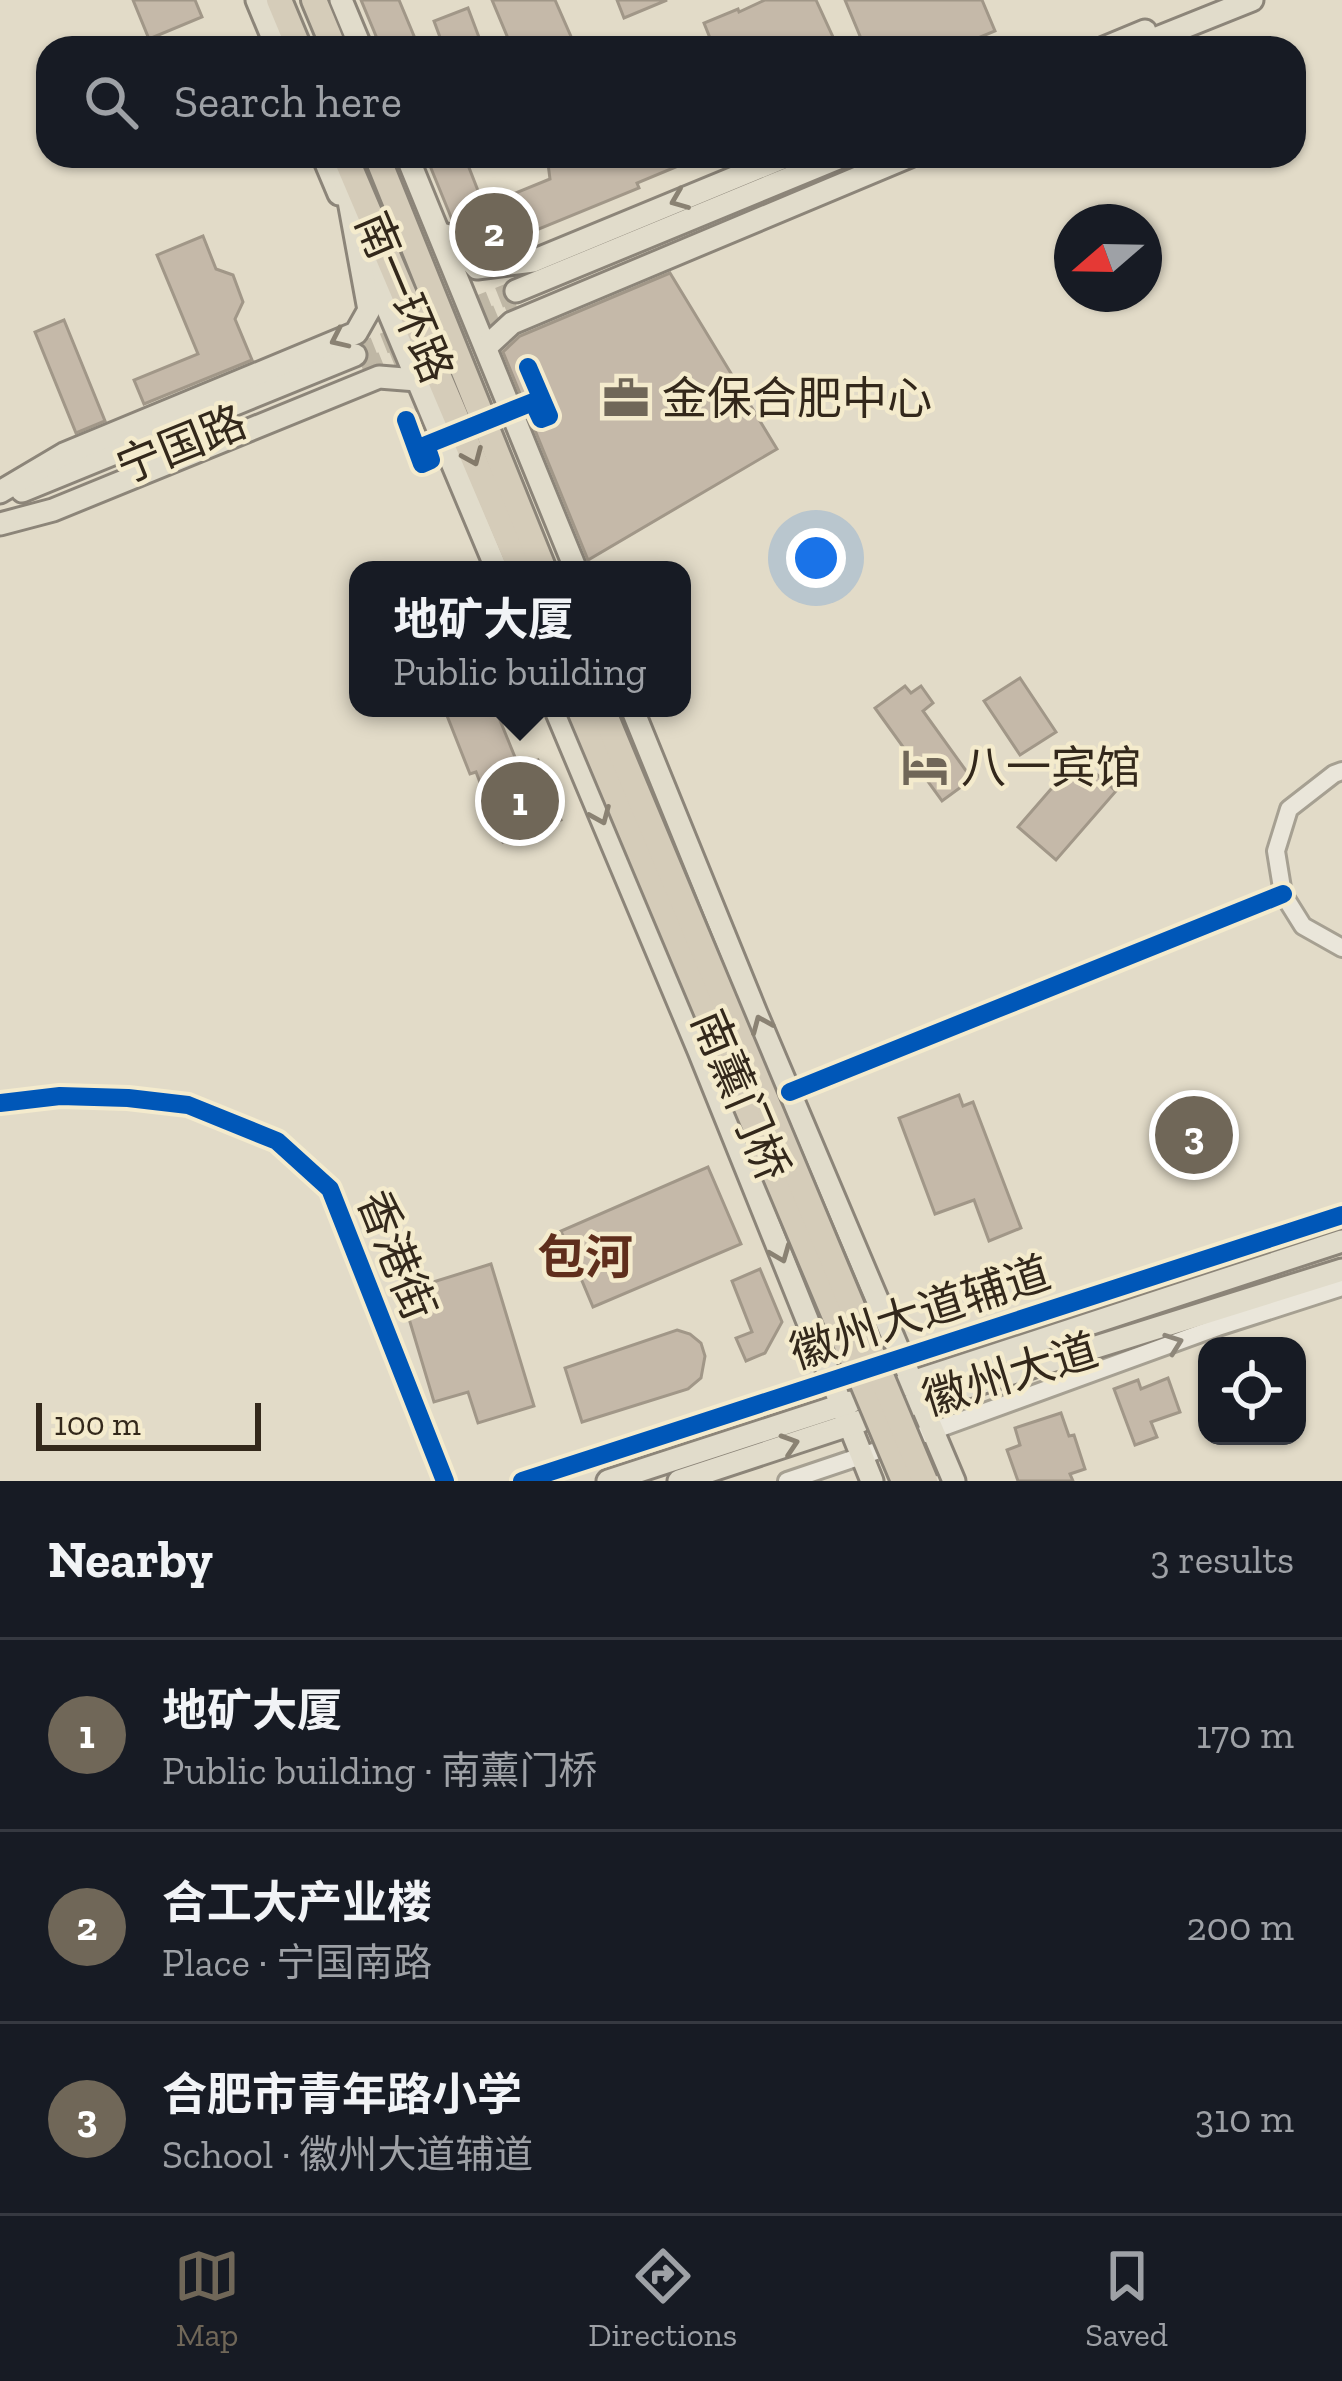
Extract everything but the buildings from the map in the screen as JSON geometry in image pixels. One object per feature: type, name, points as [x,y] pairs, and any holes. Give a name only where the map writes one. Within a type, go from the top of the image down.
[{"type":"highway","points":[[279,0],[294,36]]},
{"type":"highway","points":[[314,0],[329,36]]},
{"type":"highway","name":"南一环路","points":[[348,168],[517,561]]},
{"type":"highway","name":"南一环路","points":[[382,168],[540,561]]},
{"type":"highway","points":[[524,520],[549,561]]},
{"type":"highway","name":"南薰门桥","points":[[583,717],[904,1481]]},
{"type":"highway","name":"南薰门桥","points":[[606,717],[925,1481]]},
{"type":"main road","points":[[256,0],[272,36]]},
{"type":"main road","points":[[341,0],[357,36]]},
{"type":"main road","points":[[1132,36],[1217,0]]},
{"type":"main road","points":[[1162,36],[1252,0]]},
{"type":"main road","points":[[328,168],[493,561]]},
{"type":"main road","points":[[0,496],[64,454],[356,333],[369,310],[345,168]]},
{"type":"main road","points":[[412,168],[572,561]]},
{"type":"main road","points":[[427,203],[451,242],[477,268],[533,261],[759,168]]},
{"type":"main road","points":[[816,168],[517,299],[845,168]]},
{"type":"main road","points":[[486,347],[512,323],[881,168]]},
{"type":"main road","name":"宁国路","points":[[0,496],[359,363],[0,522]]},
{"type":"main road","points":[[0,522],[53,510],[379,377],[418,380]]},
{"type":"main road","points":[[559,717],[872,1481]]},
{"type":"main road","points":[[636,717],[954,1481]]},
{"type":"main road","name":"徽州大道","points":[[916,1392],[1342,1241]]},
{"type":"main road","name":"徽州大道","points":[[608,1481],[1342,1270]]},
{"type":"main road","name":"徽州大道","points":[[679,1481],[846,1414]]},
{"type":"street","points":[[1342,771],[1289,808],[1276,851],[1283,894],[1303,926],[1342,948]]},
{"type":"street","points":[[790,1092],[1283,894]]},
{"type":"street","name":"香港街","points":[[0,1102],[60,1096],[188,1105],[277,1141],[330,1189],[445,1481]]},
{"type":"street","name":"徽州大道辅道","points":[[522,1481],[1342,1215]]},
{"type":"street","points":[[787,1481],[1342,1287]]},
{"type":"tunnel","points":[[355,355],[516,291]]},
{"type":"tunnel","points":[[363,370],[517,307]]},
{"type":"cycle path","points":[[406,420],[422,464],[431,460],[426,445],[533,402],[541,419],[549,416],[528,367]]},
{"type":"cycle path","points":[[790,1092],[1283,894]]},
{"type":"cycle path","points":[[0,1103],[60,1096],[188,1105],[277,1141],[330,1189],[445,1481]]},
{"type":"cycle path","points":[[522,1481],[1342,1215]]},
{"type":"place","name":"合工大产业楼","points":[[494,232]]},
{"type":"place","name":"金保合肥中心","points":[[626,398]]},
{"type":"place","name":"八一宾馆","points":[[925,767]]},
{"type":"place","name":"地矿大厦","points":[[520,801]]},
{"type":"place","name":"合肥市青年路小学","points":[[1194,1135]]},
{"type":"district","name":"包河","points":[[585,1257]]}]
